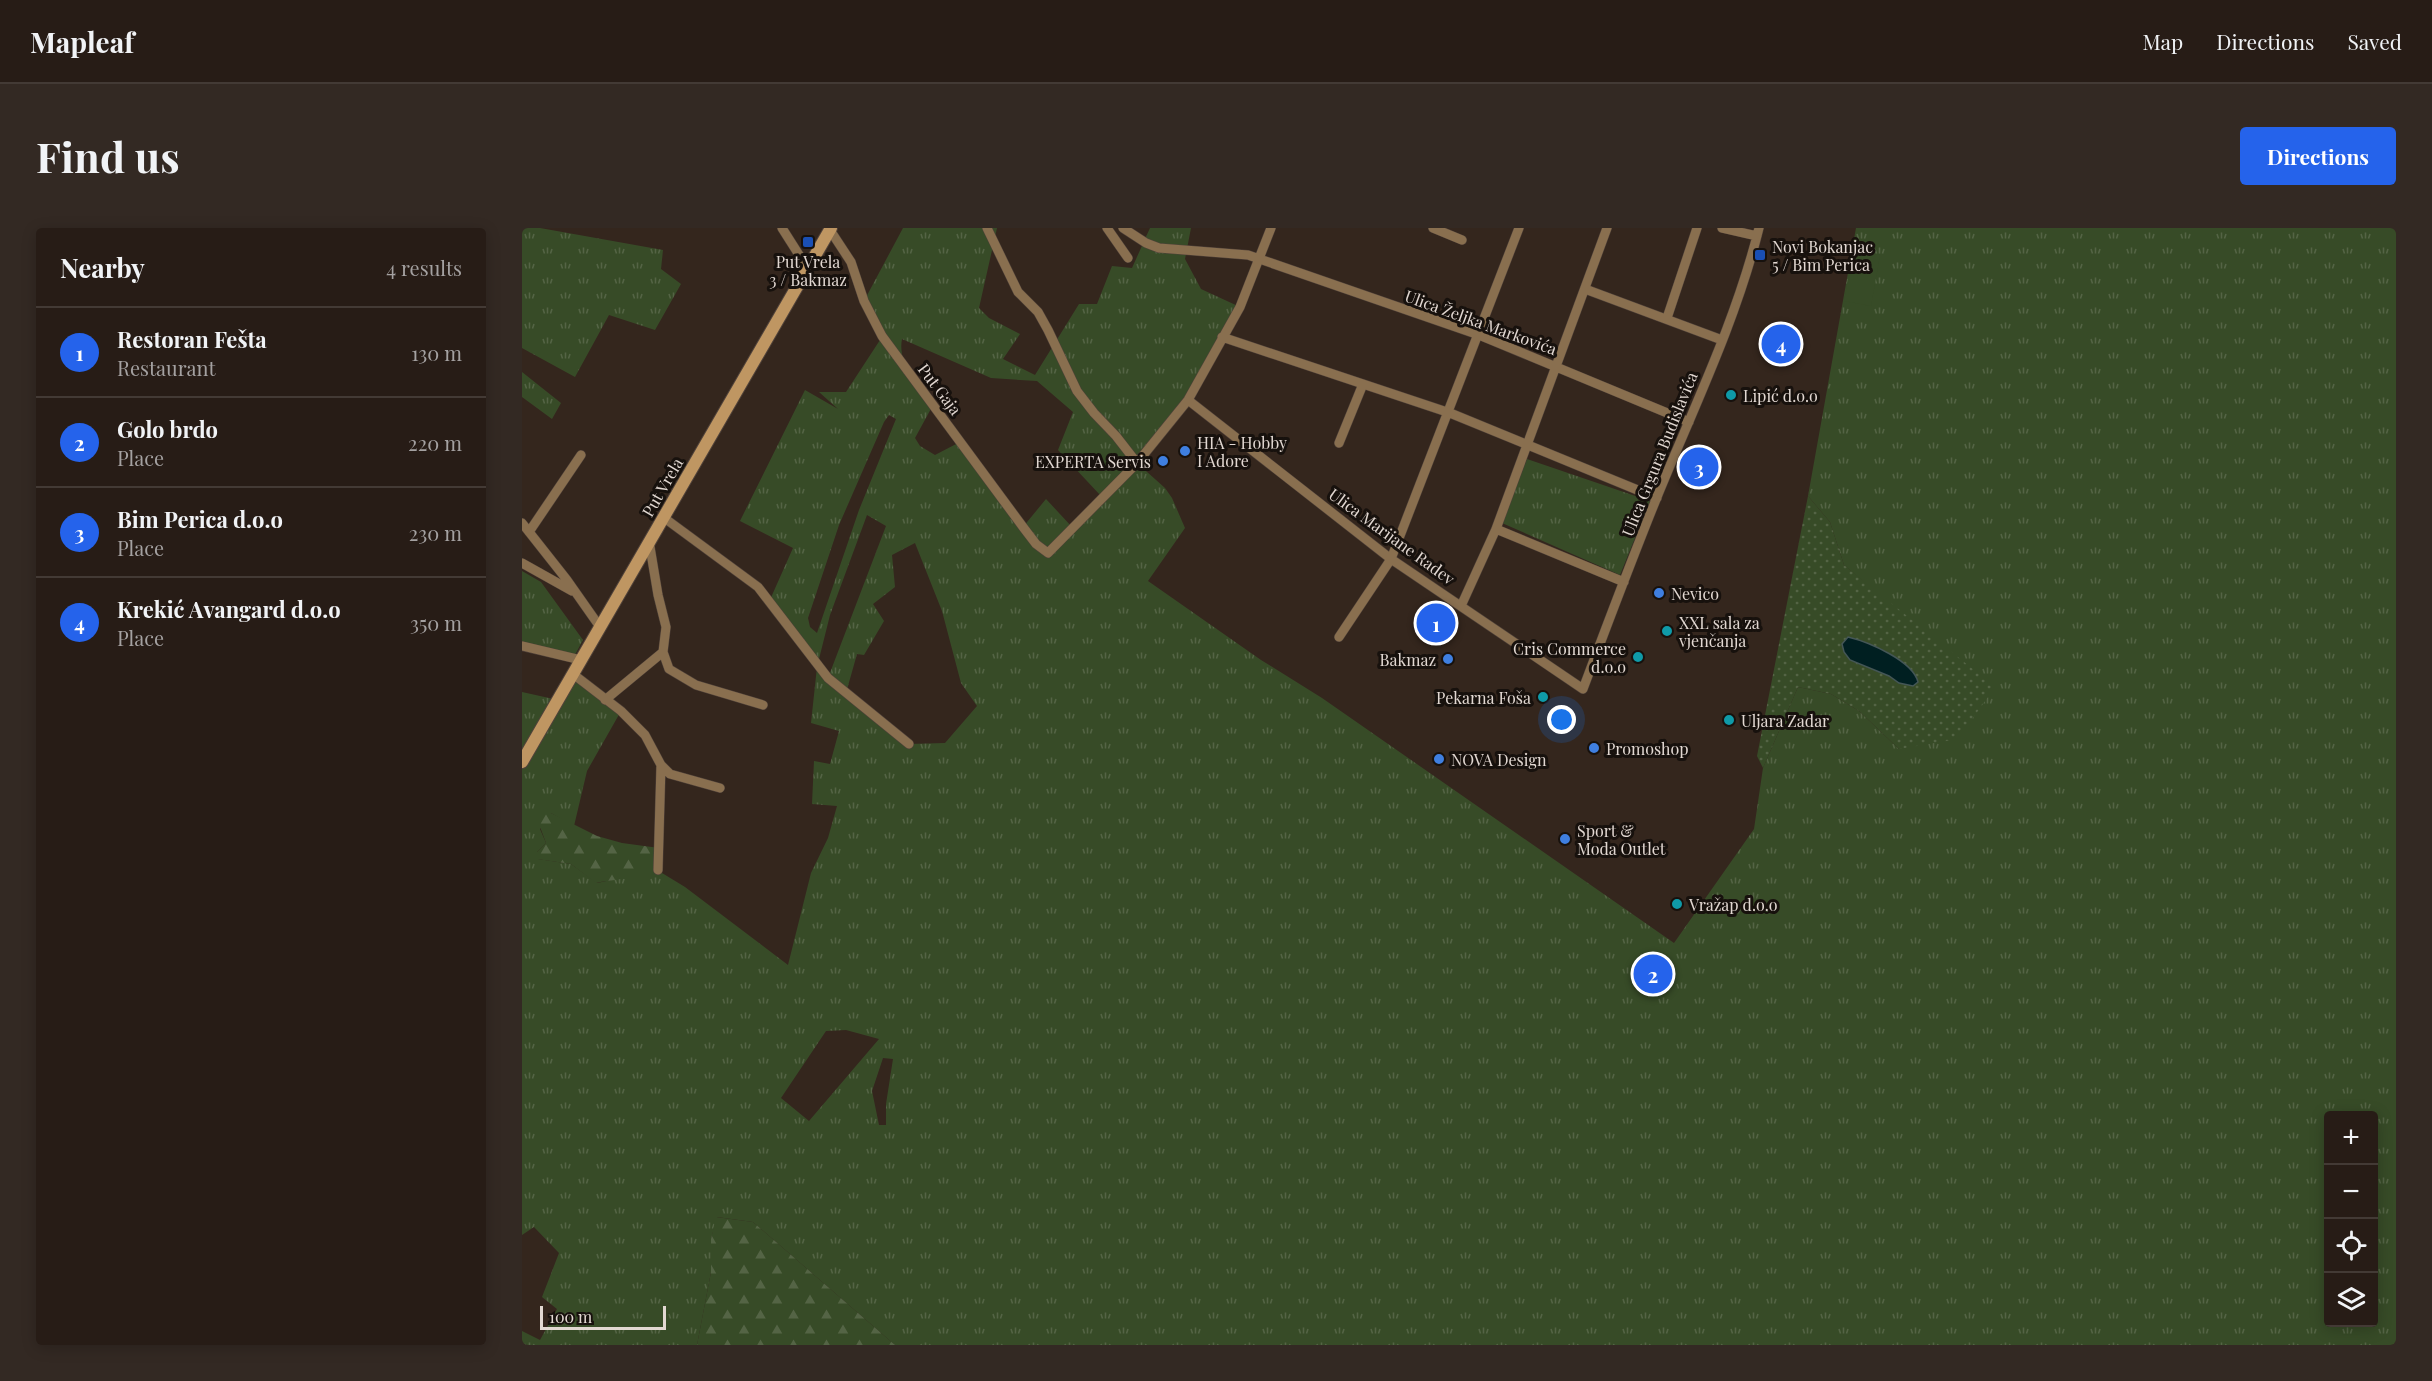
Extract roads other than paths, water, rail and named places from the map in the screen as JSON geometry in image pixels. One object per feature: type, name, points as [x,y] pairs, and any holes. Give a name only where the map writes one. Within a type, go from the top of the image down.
[{"type":"main road","name":"Put Vrela","points":[[522,762],[831,229]]},
{"type":"street","points":[[782,228],[808,269]]},
{"type":"street","points":[[987,228],[1018,292],[1038,312],[1048,330],[1077,391],[1137,463],[1188,400],[1240,307],[1271,228]]},
{"type":"street","points":[[1107,228],[1128,258]]},
{"type":"street","name":"Ulica Željka Markovića","points":[[1123,228],[1146,243],[1159,248],[1248,255],[1479,335],[1689,422]]},
{"type":"street","points":[[1433,228],[1462,240]]},
{"type":"street","points":[[1339,638],[1392,559],[1520,228]]},
{"type":"street","points":[[1461,606],[1496,529],[1607,228]]},
{"type":"street","points":[[1667,318],[1697,228]]},
{"type":"street","points":[[1722,228],[1758,232]]},
{"type":"street","name":"Put Gaja","points":[[831,229],[851,262],[864,301],[882,336],[1036,544],[1048,553],[1137,463]]},
{"type":"street","name":"Ulica Grgura Budislavića","points":[[1583,689],[1623,582],[1722,340],[1747,272],[1758,232]]},
{"type":"street","points":[[1585,289],[1722,340]]},
{"type":"street","points":[[1222,337],[1450,413],[1657,498]]},
{"type":"street","points":[[1339,442],[1363,384]]},
{"type":"street","name":"Ulica Marijane Radev","points":[[1188,400],[1392,559],[1583,689]]},
{"type":"street","points":[[529,532],[581,455]]},
{"type":"street","points":[[663,517],[758,587],[828,678],[909,744]]},
{"type":"street","points":[[522,523],[600,627]]},
{"type":"street","points":[[1496,529],[1623,582]]},
{"type":"street","points":[[649,541],[657,595],[666,627],[663,652],[669,669],[696,685],[763,705]]},
{"type":"street","points":[[522,563],[574,592]]},
{"type":"street","points":[[522,646],[581,660]]},
{"type":"street","points":[[605,700],[663,652]]},
{"type":"street","points":[[573,674],[621,711],[645,735],[662,765],[670,774],[720,788]]},
{"type":"street","points":[[658,870],[662,765]]},
{"type":"water","points":[[1848,637],[1867,643],[1899,660],[1908,667],[1918,682],[1913,686],[1899,683],[1889,676],[1850,660],[1842,644]]},
{"type":"place","name":"Put Vrela 3 / Bakmaz","points":[[808,242]]},
{"type":"place","name":"Novi Bokanjac 5 / Bim Perica","points":[[1760,255]]},
{"type":"place","name":"Krekić Avangard d.o.o","points":[[1781,344]]},
{"type":"place","name":"Lipić d.o.o","points":[[1731,395]]},
{"type":"place","name":"HIA - Hobby I Adore","points":[[1185,451]]},
{"type":"place","name":"EXPERTA Servis","points":[[1163,461]]},
{"type":"place","name":"Bim Perica d.o.o","points":[[1699,467]]},
{"type":"place","name":"Nevico","points":[[1659,593]]},
{"type":"place","name":"Restoran Fešta","points":[[1436,623]]},
{"type":"place","name":"XXL sala za vjenčanja","points":[[1667,631]]},
{"type":"place","name":"Cris Commerce d.o.o","points":[[1638,657]]},
{"type":"place","name":"Bakmaz","points":[[1448,659]]},
{"type":"place","name":"Pekarna Foša","points":[[1543,697]]},
{"type":"place","name":"Uljara Zadar","points":[[1729,720]]},
{"type":"place","name":"Promoshop","points":[[1594,748]]},
{"type":"place","name":"NOVA Design","points":[[1439,759]]},
{"type":"place","name":"Sport & Moda Outlet","points":[[1565,839]]},
{"type":"place","name":"Vražap d.o.o","points":[[1677,904]]},
{"type":"place","name":"Golo brdo","points":[[1653,974]]}]
